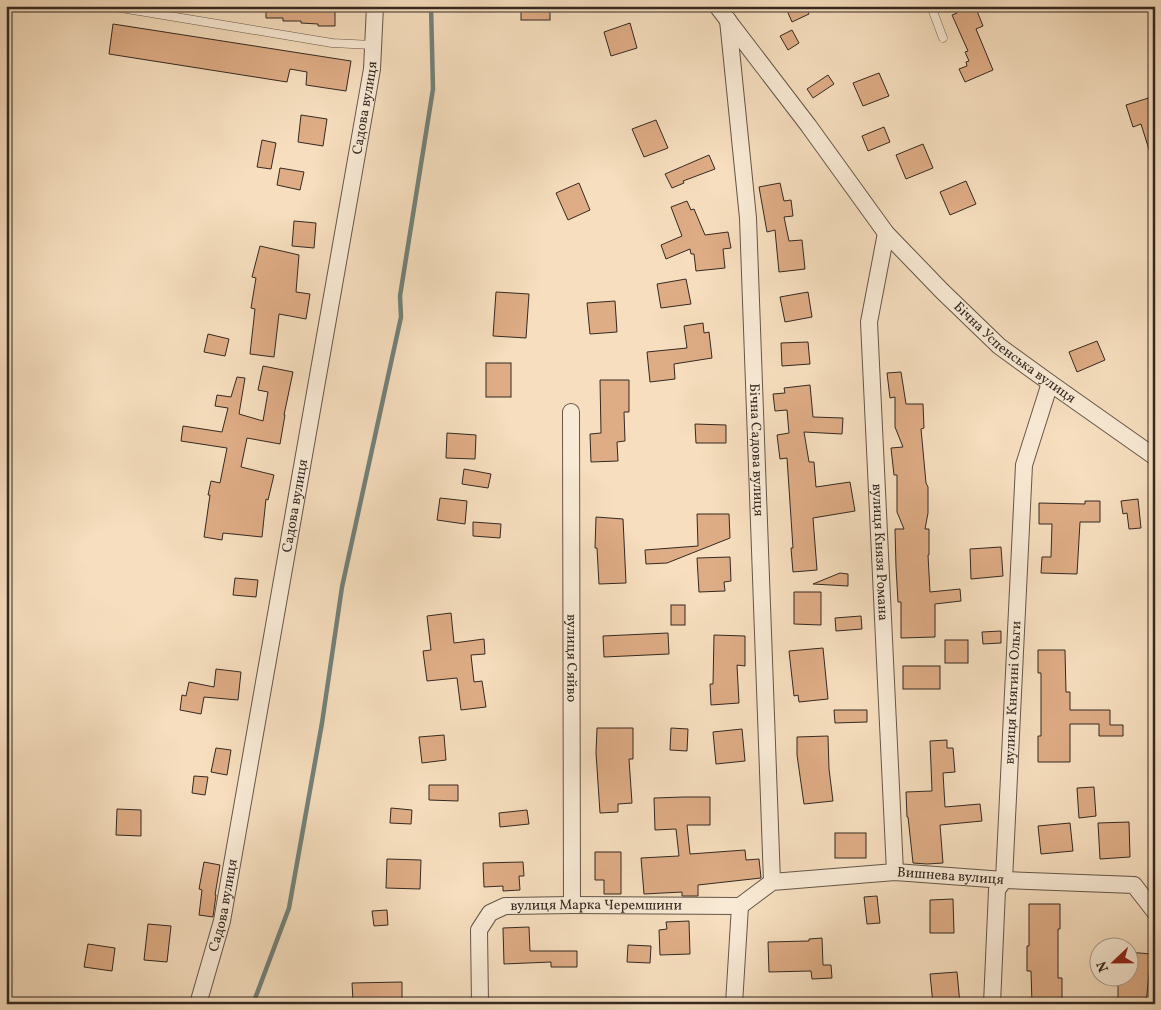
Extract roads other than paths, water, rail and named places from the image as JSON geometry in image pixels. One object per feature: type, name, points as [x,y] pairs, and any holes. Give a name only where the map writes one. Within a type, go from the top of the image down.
[{"type":"street","name":"Садова вулиця","points":[[198,1004],[222,921],[372,69],[375,6]]},
{"type":"street","name":"Бічна Садова вулиця","points":[[721,10],[808,125],[886,233]]},
{"type":"street","name":"Бічна Садова вулиця","points":[[721,10],[748,218],[772,882]]},
{"type":"street","name":"Бічна Успенська вулиця","points":[[886,233],[999,346],[1155,457]]},
{"type":"street","name":"вулиця Князя Романа","points":[[886,233],[869,322],[895,872]]},
{"type":"street","name":"вулиця Княгині Ольги","points":[[992,1004],[997,890],[1004,880],[1024,465],[1050,383]]},
{"type":"street","name":"вулиця Сяйво","points":[[571,412],[572,905]]},
{"type":"street","name":"Вишнева вулиця","points":[[772,882],[895,872],[1004,880],[1134,885],[1155,912]]},
{"type":"street","points":[[734,1004],[740,906],[772,882]]},
{"type":"street","name":"вулиця Марка Черемшини","points":[[480,1004],[479,930],[490,912],[505,906],[740,906]]},
{"type":"lane","points":[[109,6],[332,43],[373,45]]},
{"type":"lane","points":[[931,6],[943,38]]},
{"type":"waterway","points":[[253,1004],[289,908],[322,723],[342,587],[401,317],[400,296],[433,89],[431,6]]}]
